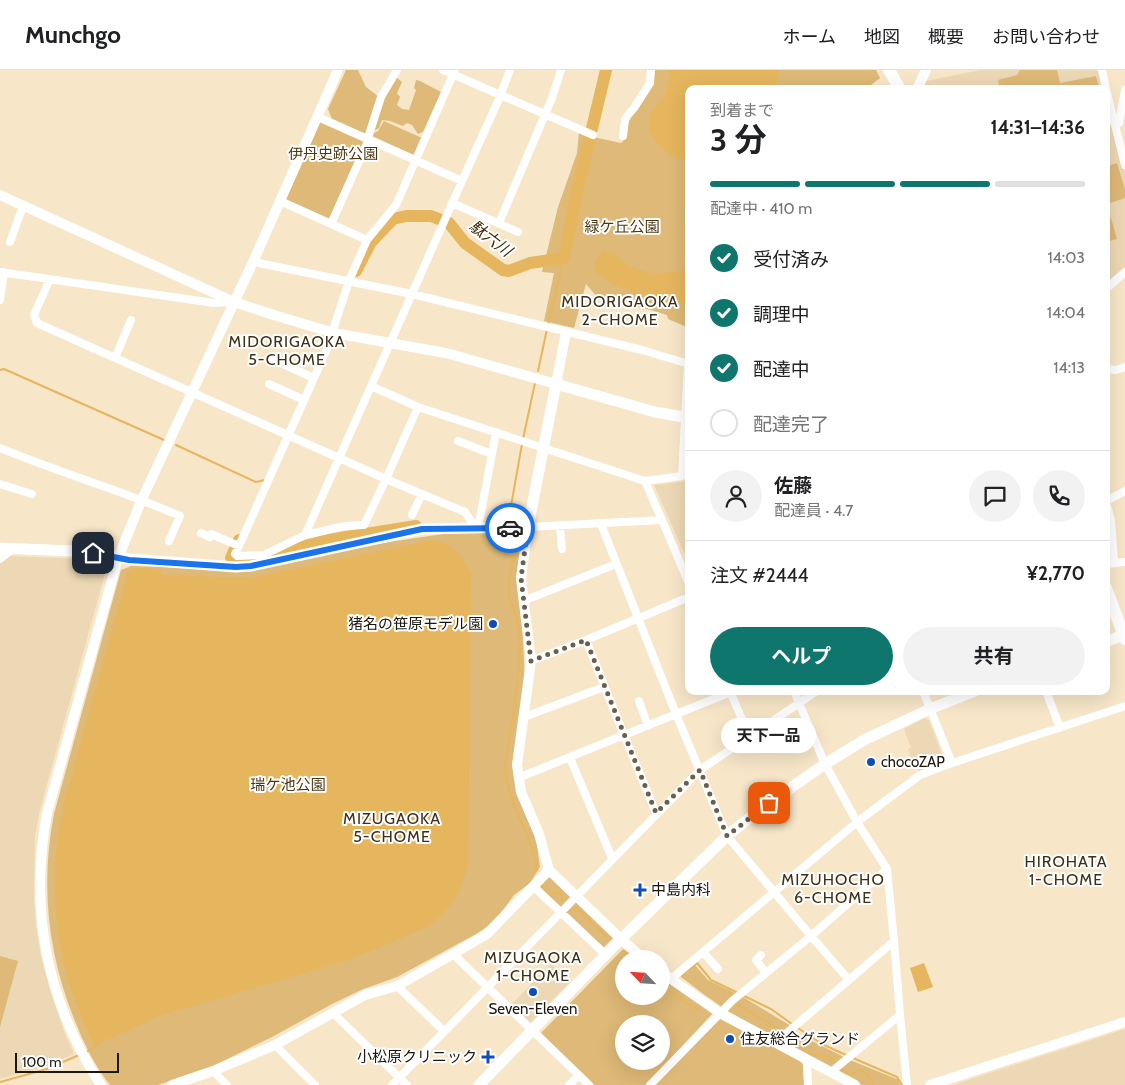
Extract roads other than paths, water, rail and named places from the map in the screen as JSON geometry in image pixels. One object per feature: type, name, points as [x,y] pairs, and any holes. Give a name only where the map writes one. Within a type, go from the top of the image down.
[{"type":"highway","points":[[890,70],[898,85]]},
{"type":"highway","points":[[1110,599],[1124,636]]},
{"type":"main road","points":[[6,548],[73,551],[118,558],[217,566],[251,566],[422,529],[528,527],[556,384],[655,412],[685,417]]},
{"type":"main road","points":[[1110,641],[1124,636]]},
{"type":"main road","points":[[479,1085],[620,939],[727,836],[759,810],[825,764],[864,740],[965,695]]},
{"type":"street","points":[[100,1085],[72,1035],[56,992],[46,955],[41,925],[40,868],[42,839],[47,813],[118,558],[142,499],[253,262],[338,70]]},
{"type":"street","points":[[330,224],[369,139],[381,98],[397,70]]},
{"type":"street","points":[[443,70],[454,72],[500,95],[592,134]]},
{"type":"street","points":[[305,535],[510,70]]},
{"type":"street","points":[[499,223],[546,114],[561,70]]},
{"type":"street","points":[[623,136],[625,120],[650,83],[650,70]]},
{"type":"street","points":[[919,85],[926,70]]},
{"type":"street","points":[[1102,70],[1105,85]]},
{"type":"street","points":[[418,407],[364,525],[345,526],[305,535],[264,555],[236,556],[237,545],[333,333],[349,281],[367,240],[396,205],[454,72]]},
{"type":"street","points":[[1114,123],[1119,123],[1124,104],[1125,90]]},
{"type":"street","points":[[1110,106],[1125,165]]},
{"type":"street","points":[[318,117],[462,181]]},
{"type":"street","points":[[0,195],[234,302],[333,333],[446,353],[556,384],[566,332]]},
{"type":"street","points":[[280,201],[367,240]]},
{"type":"street","points":[[452,203],[518,232]]},
{"type":"street","points":[[10,242],[23,206]]},
{"type":"street","points":[[253,262],[412,294],[659,354],[685,363]]},
{"type":"street","points":[[0,300],[2,272],[214,304],[234,302]]},
{"type":"street","points":[[1110,285],[1125,272]]},
{"type":"street","points":[[50,279],[34,314],[37,323],[464,512],[476,528]]},
{"type":"street","points":[[115,358],[125,327],[131,320]]},
{"type":"street","points":[[274,360],[312,377]]},
{"type":"street","points":[[1110,369],[1116,370],[1125,367]]},
{"type":"street","points":[[269,384],[304,400]]},
{"type":"street","points":[[371,386],[418,407],[646,481],[685,476]]},
{"type":"street","points":[[476,528],[480,518],[496,432]]},
{"type":"street","points":[[458,441],[492,454]]},
{"type":"street","points":[[0,448],[142,499],[180,516],[170,541]]},
{"type":"street","points":[[646,481],[685,575]]},
{"type":"street","points":[[0,484],[32,494]]},
{"type":"street","points":[[1110,499],[1125,490]]},
{"type":"street","points":[[412,515],[422,494]]},
{"type":"street","points":[[1110,517],[1110,563],[1125,562]]},
{"type":"street","points":[[633,950],[549,870],[539,834],[521,792],[517,765],[531,661],[521,578],[528,527],[662,520]]},
{"type":"street","points":[[601,524],[676,714],[727,836],[849,980]]},
{"type":"street","points":[[560,526],[562,549]]},
{"type":"street","points":[[201,533],[210,537],[211,534],[237,545]]},
{"type":"street","points":[[0,558],[6,548]]},
{"type":"street","points":[[523,601],[616,564]]},
{"type":"street","points":[[531,661],[685,599]]},
{"type":"street","points":[[586,640],[656,813]]},
{"type":"street","points":[[524,717],[604,687]]},
{"type":"street","points":[[518,778],[724,695]]},
{"type":"street","points":[[732,695],[749,736]]},
{"type":"street","points":[[796,695],[825,764],[857,822],[887,869],[908,1085]]},
{"type":"street","points":[[392,1085],[700,770],[811,695]]},
{"type":"street","points":[[925,695],[952,763]]},
{"type":"street","points":[[1048,695],[1060,728]]},
{"type":"street","points":[[639,700],[648,726]]},
{"type":"street","points":[[856,1085],[720,1013],[672,979],[857,822],[920,776],[952,763],[1125,706]]},
{"type":"street","points":[[570,758],[612,858]]},
{"type":"street","points":[[650,1085],[720,1013],[887,869]]},
{"type":"street","points":[[172,1085],[213,1071],[275,1045],[365,995],[397,986],[487,934],[549,870]]},
{"type":"street","points":[[533,886],[606,955]]},
{"type":"street","points":[[776,1042],[894,941]]},
{"type":"street","points":[[703,952],[718,969]]},
{"type":"street","points":[[453,954],[589,1085]]},
{"type":"street","points":[[761,955],[756,960],[766,974]]},
{"type":"street","points":[[397,986],[444,1031]]},
{"type":"street","points":[[333,1012],[408,1085]]},
{"type":"street","points":[[831,1072],[900,1015]]},
{"type":"street","points":[[930,1085],[1125,1022]]},
{"type":"street","points":[[275,1045],[315,1085]]},
{"type":"street","points":[[807,1060],[808,1085]]},
{"type":"street","points":[[213,1071],[226,1085]]},
{"type":"street","points":[[569,1085],[579,1075]]},
{"type":"waterway","name":"駄六川","points":[[356,271],[371,242],[393,219],[406,216],[431,216],[449,223],[465,243],[503,270],[509,271],[530,263],[564,258],[577,191],[606,70]]},
{"type":"waterway","points":[[548,325],[564,258]]},
{"type":"waterway","points":[[538,371],[547,329]]},
{"type":"waterway","points":[[0,370],[4,369],[164,440]]},
{"type":"waterway","points":[[523,439],[535,383]]},
{"type":"waterway","points":[[508,523],[522,444]]},
{"type":"waterway","points":[[176,445],[256,482],[265,480]]},
{"type":"waterway","name":"駄六川","points":[[239,540],[231,558],[232,561],[275,558],[305,546],[328,540],[416,526]]},
{"type":"waterway","points":[[506,532],[505,535],[509,541],[512,555],[509,595],[518,625],[520,647],[505,767],[511,796],[531,846],[537,870]]},
{"type":"waterway","points":[[542,884],[542,888],[547,894],[559,893],[562,896],[562,900]]},
{"type":"waterway","points":[[574,910],[580,911],[606,936]]},
{"type":"waterway","points":[[683,975],[697,963],[711,980],[738,993]]},
{"type":"waterway","points":[[670,992],[696,1009],[699,1009]]},
{"type":"waterway","points":[[742,995],[771,1009],[792,1024]]},
{"type":"waterway","points":[[734,1003],[784,1032]]},
{"type":"waterway","points":[[798,1028],[822,1044],[848,1056]]},
{"type":"waterway","points":[[788,1034],[795,1039],[798,1046],[811,1054],[828,1057],[837,1063]]},
{"type":"waterway","points":[[86,1052],[95,1048]]},
{"type":"waterway","points":[[0,1082],[47,1069],[79,1055]]},
{"type":"waterway","points":[[853,1058],[897,1077],[902,1085]]},
{"type":"waterway","points":[[840,1067],[844,1072],[851,1075],[860,1070],[868,1075],[874,1085]]},
{"type":"place","name":"猪名の笹原モデル園","points":[[493,624]]},
{"type":"place","name":"chocoZAP","points":[[871,762]]},
{"type":"place","name":"天下一品","points":[[769,803]]},
{"type":"place","name":"中島内科","points":[[640,890]]},
{"type":"place","name":"Seven-Eleven","points":[[533,992]]},
{"type":"place","name":"住友総合グランド","points":[[730,1039]]},
{"type":"place","name":"小松原クリニック","points":[[488,1057]]},
{"type":"district","name":"MIDORIGAOKA 2-CHOME","points":[[620,310]]},
{"type":"district","name":"MIDORIGAOKA 5-CHOME","points":[[287,350]]},
{"type":"district","name":"MIZUGAOKA 5-CHOME","points":[[392,827]]},
{"type":"district","name":"HIROHATA 1-CHOME","points":[[1066,870]]},
{"type":"district","name":"MIZUHOCHO 6-CHOME","points":[[833,888]]},
{"type":"district","name":"MIZUGAOKA 1-CHOME","points":[[533,966]]},
{"type":"park label","name":"伊丹史跡公園","points":[[333,154]]},
{"type":"park label","name":"緑ケ丘公園","points":[[622,227]]},
{"type":"park label","name":"瑞ケ池公園","points":[[288,785]]}]
